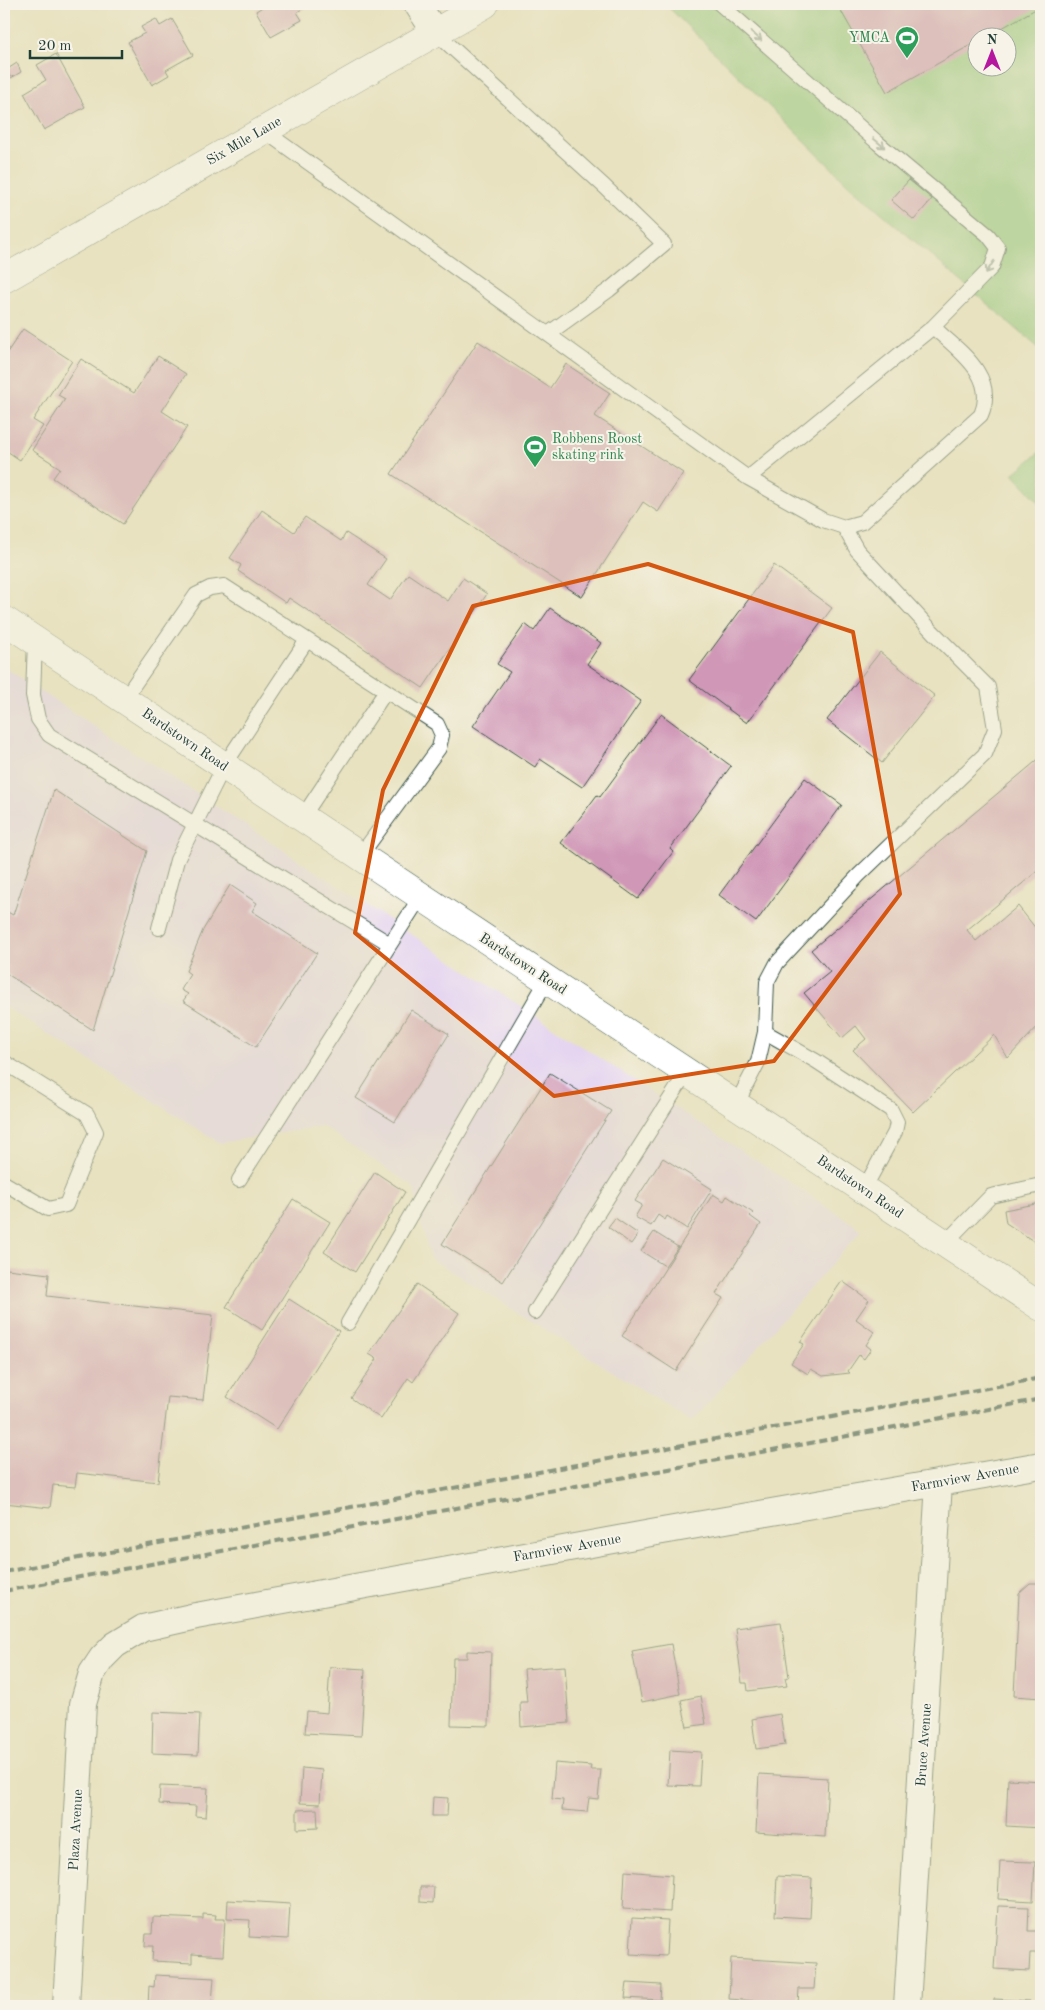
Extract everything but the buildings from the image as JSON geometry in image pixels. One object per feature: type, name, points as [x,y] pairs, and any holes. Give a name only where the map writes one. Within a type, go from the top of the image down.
[{"type":"main road","name":"Six Mile Lane","points":[[4,279],[485,4]]},
{"type":"main road","name":"Bardstown Road","points":[[4,620],[1041,1307]]},
{"type":"street","points":[[417,4],[435,32]]},
{"type":"street","name":"Farmview Avenue","points":[[102,1658],[115,1645],[143,1628],[196,1616],[651,1533],[1041,1465]]},
{"type":"street","name":"Bruce Avenue","points":[[907,2006],[939,1483]]},
{"type":"street","name":"Plaza Avenue","points":[[66,2006],[83,1704],[92,1673],[102,1658]]},
{"type":"lane","points":[[720,4],[988,235],[998,248],[992,267],[933,327],[748,478]]},
{"type":"lane","points":[[435,32],[605,187],[664,244],[609,290],[548,334]]},
{"type":"lane","points":[[263,130],[748,478],[823,520],[844,527],[862,522],[980,414],[986,403],[977,368],[933,327]]},
{"type":"lane","points":[[736,1105],[758,1062],[765,1032],[767,982],[777,963],[858,876],[985,754],[995,729],[988,686],[933,632],[857,550],[844,527]]},
{"type":"lane","points":[[124,699],[196,595],[210,588],[224,586],[437,724],[442,735],[439,748],[360,856]]},
{"type":"lane","points":[[159,928],[177,860],[194,824],[224,766],[307,640]]},
{"type":"lane","points":[[35,641],[33,695],[38,719],[49,735],[390,944]]},
{"type":"lane","points":[[302,818],[386,691]]},
{"type":"lane","points":[[239,1180],[421,896]]},
{"type":"lane","points":[[348,1323],[547,980]]},
{"type":"lane","points":[[765,1032],[816,1061],[892,1110],[897,1122],[895,1132],[864,1189]]},
{"type":"lane","points":[[4,1183],[48,1209],[66,1205],[96,1132],[87,1114],[5,1068]]},
{"type":"lane","points":[[535,1312],[687,1072]]},
{"type":"lane","points":[[944,1243],[991,1196],[1041,1185]]},
{"type":"highlighted area","points":[[648,564],[853,632],[900,894],[774,1061],[554,1096],[355,933],[383,790],[473,606]]},
{"type":"shaded area","points":[[4,667],[862,1230],[692,1421],[430,1258],[413,1186],[322,1126],[220,1143],[4,1006]]},
{"type":"green space","name":"YMCA","points":[[665,4],[1041,4],[1041,350],[848,184]]},
{"type":"green space","points":[[1041,451],[1041,504],[1013,474]]},
{"type":"railway","points":[[4,1572],[1041,1378]]},
{"type":"railway","points":[[4,1591],[1041,1399]]},
{"type":"place","name":"YMCA","points":[[907,59]]},
{"type":"place","name":"Robbens Roost skating rink","points":[[535,468]]}]
